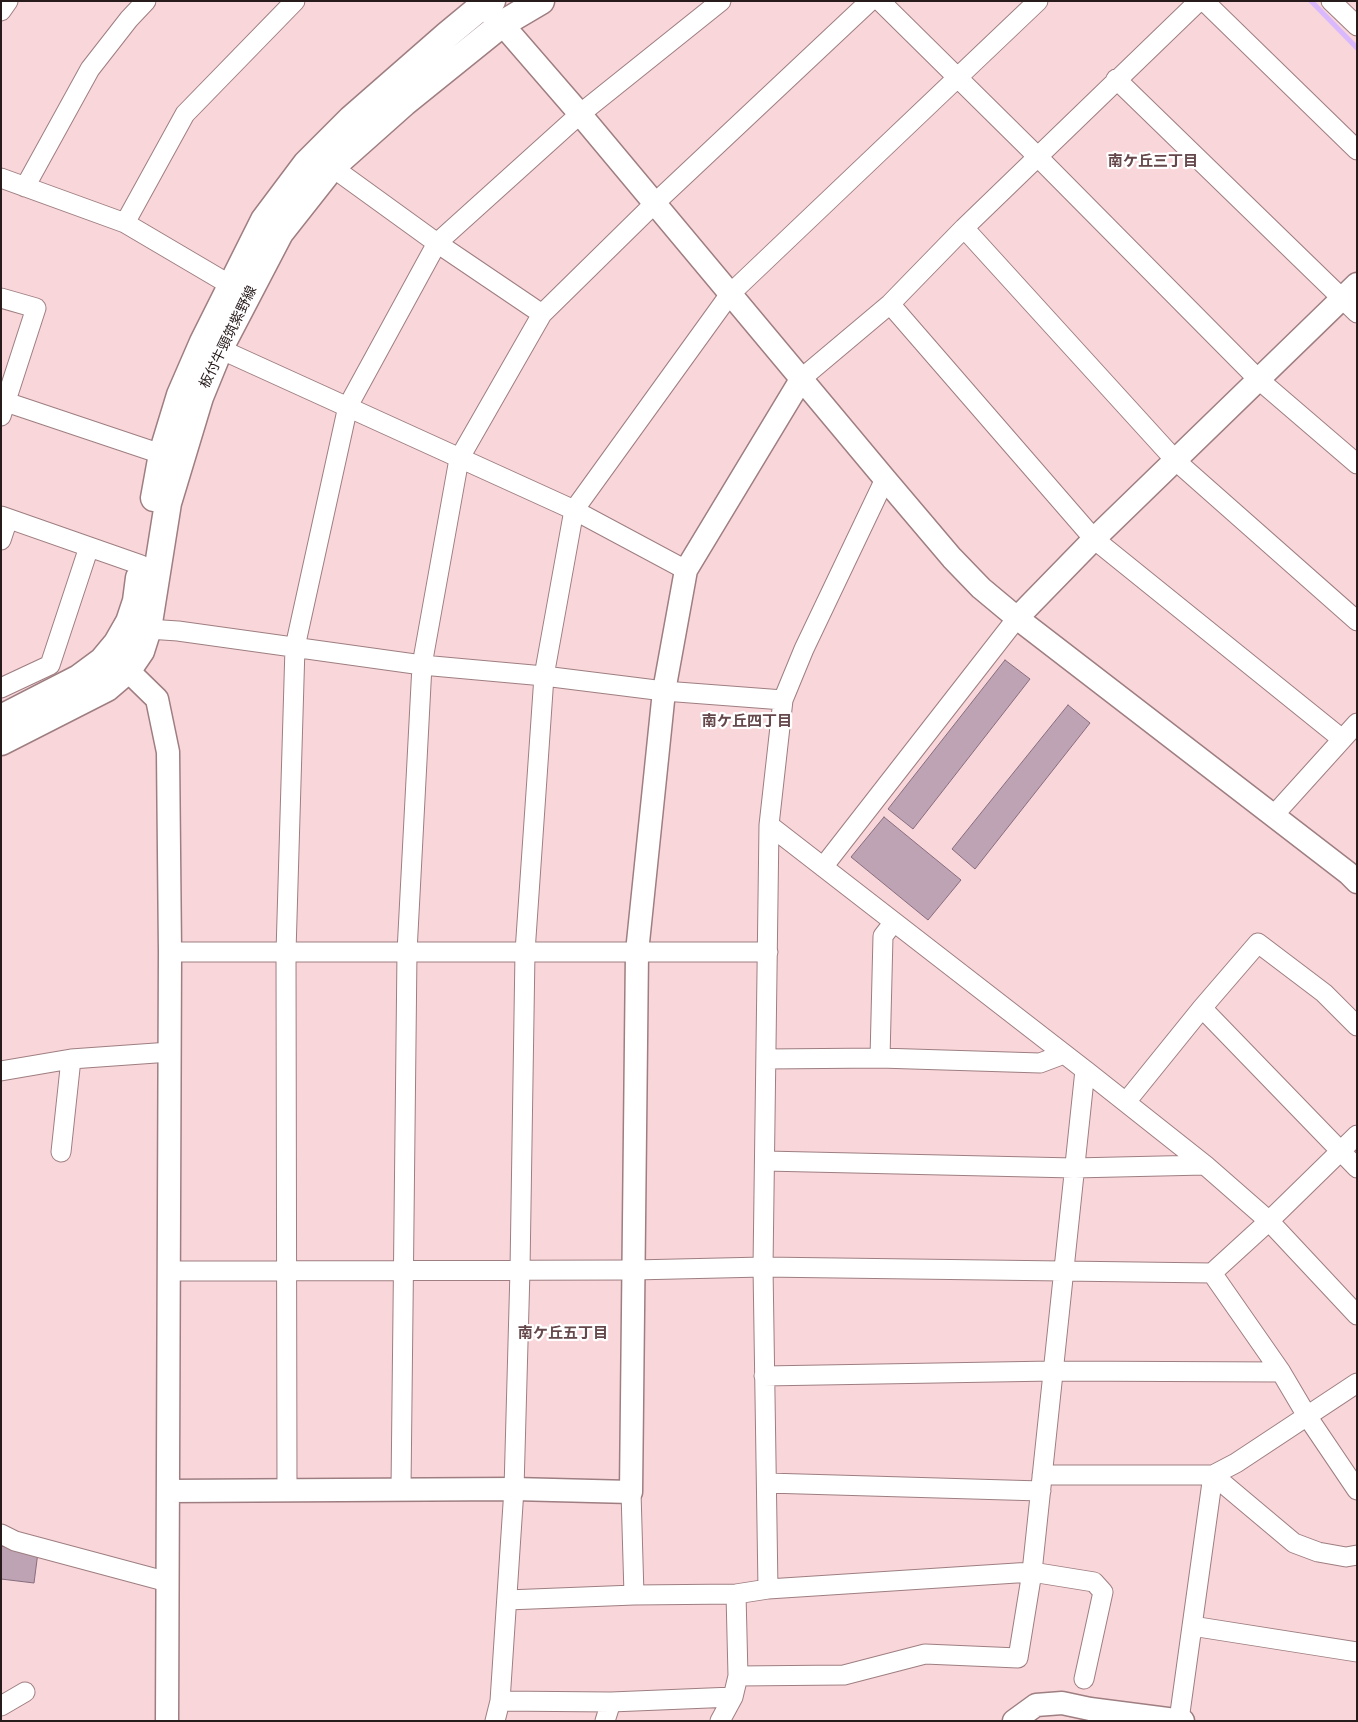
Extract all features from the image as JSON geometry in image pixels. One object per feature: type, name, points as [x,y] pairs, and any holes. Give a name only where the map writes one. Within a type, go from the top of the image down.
[{"type":"main road","name":"板付牛頸筑紫野線","points":[[1,718],[79,678],[102,662],[119,661],[141,651],[136,601],[141,565],[171,457],[200,397],[212,345],[241,288],[280,232],[326,159],[404,103],[488,8],[541,1]]},
{"type":"main road","name":"板付牛頸筑紫野線","points":[[139,625],[168,503],[171,457]]},
{"type":"main road","name":"板付牛頸筑紫野線","points":[[1,742],[107,688],[119,661]]},
{"type":"street","points":[[1,11],[8,1]]},
{"type":"street","points":[[25,187],[90,69],[129,19],[146,1]]},
{"type":"street","points":[[125,223],[186,114],[295,1]]},
{"type":"street","points":[[287,1490],[286,952],[295,647],[348,406],[437,244],[580,114],[721,1]]},
{"type":"street","points":[[401,1489],[407,952],[422,665],[459,459],[542,314],[654,204],[870,1]]},
{"type":"street","points":[[880,1],[1258,379],[1357,464]]},
{"type":"street","points":[[495,1721],[500,1701],[514,1489],[520,1270],[525,952],[544,676],[574,510],[730,294],[1038,1]]},
{"type":"street","points":[[634,1595],[631,1492],[637,952],[664,691],[686,570],[802,378],[890,304],[1037,156],[1199,1]]},
{"type":"street","points":[[1204,1],[1357,150]]},
{"type":"street","points":[[1331,1],[1357,26]]},
{"type":"street","points":[[488,8],[580,114],[952,558],[982,588],[1017,618],[1348,873],[1357,882]]},
{"type":"street","points":[[823,866],[1017,618],[1094,539],[1258,379],[1352,299],[1116,79]]},
{"type":"street","points":[[326,159],[437,244],[542,314]]},
{"type":"street","points":[[1,178],[125,223],[241,288]]},
{"type":"street","points":[[964,228],[1176,461],[1357,621]]},
{"type":"street","points":[[1,298],[36,308],[4,409],[171,457]]},
{"type":"street","points":[[890,304],[1094,539],[1352,731],[1273,816]]},
{"type":"street","points":[[212,345],[574,510],[686,570]]},
{"type":"street","points":[[768,1589],[763,1267],[769,825],[783,700],[804,649],[884,479]]},
{"type":"street","points":[[1,540],[5,518],[141,565]]},
{"type":"street","points":[[1,688],[50,666],[89,547]]},
{"type":"street","points":[[139,625],[422,665],[544,676],[664,691],[783,700]]},
{"type":"street","points":[[119,661],[157,699],[168,752],[170,1052],[167,1721]]},
{"type":"street","points":[[769,825],[1205,1165],[1270,1221],[1357,1315]]},
{"type":"street","points":[[880,1058],[883,936],[894,922]]},
{"type":"street","points":[[1126,1102],[1202,1008],[1258,943],[1324,993],[1357,1026]]},
{"type":"street","points":[[170,952],[768,952]]},
{"type":"street","points":[[1202,1008],[1357,1168]]},
{"type":"street","points":[[1,1071],[71,1059],[170,1052]]},
{"type":"street","points":[[766,1059],[880,1058],[1040,1063],[1064,1054]]},
{"type":"street","points":[[61,1152],[71,1059]]},
{"type":"street","points":[[738,1676],[844,1675],[925,1654],[1018,1658],[1032,1572],[1085,1070]]},
{"type":"street","points":[[169,1271],[634,1270],[763,1267],[1212,1272],[1270,1221],[1357,1135]]},
{"type":"street","points":[[765,1161],[1074,1168],[1205,1165]]},
{"type":"street","points":[[1212,1272],[1281,1372],[1307,1416],[1357,1490]]},
{"type":"street","points":[[764,1376],[1053,1371],[1281,1372]]},
{"type":"street","points":[[767,1483],[1042,1483],[1213,1475],[1236,1463],[1357,1383]]},
{"type":"street","points":[[1213,1475],[1294,1543],[1318,1552],[1346,1557],[1357,1555]]},
{"type":"street","points":[[1014,1721],[1036,1705],[1062,1703],[1089,1715],[1181,1720],[1213,1475]]},
{"type":"street","points":[[168,1491],[514,1489],[631,1492]]},
{"type":"street","points":[[1,1534],[15,1541],[168,1582]]},
{"type":"street","points":[[506,1600],[634,1595],[736,1594],[768,1589],[1032,1572],[1094,1582],[1103,1592],[1084,1679]]},
{"type":"street","points":[[720,1721],[733,1697],[738,1676],[736,1594]]},
{"type":"street","points":[[1192,1626],[1357,1652]]},
{"type":"street","points":[[1,1706],[25,1692]]},
{"type":"street","points":[[500,1701],[611,1702],[733,1697]]},
{"type":"street","points":[[605,1721],[611,1702]]},
{"type":"building","points":[[1005,660],[1030,679],[913,829],[888,809]]},
{"type":"building","points":[[1068,705],[1090,723],[975,869],[952,849]]},
{"type":"building","points":[[884,817],[961,880],[928,920],[851,857]]},
{"type":"building","points":[[1,1546],[38,1552],[34,1583],[1,1579]]},
{"type":"waterway","points":[[1311,1],[1357,48]]},
{"type":"district","name":"南ケ丘三丁目","points":[[1153,161]]},
{"type":"district","name":"南ケ丘四丁目","points":[[747,721]]},
{"type":"district","name":"南ケ丘五丁目","points":[[563,1333]]}]
